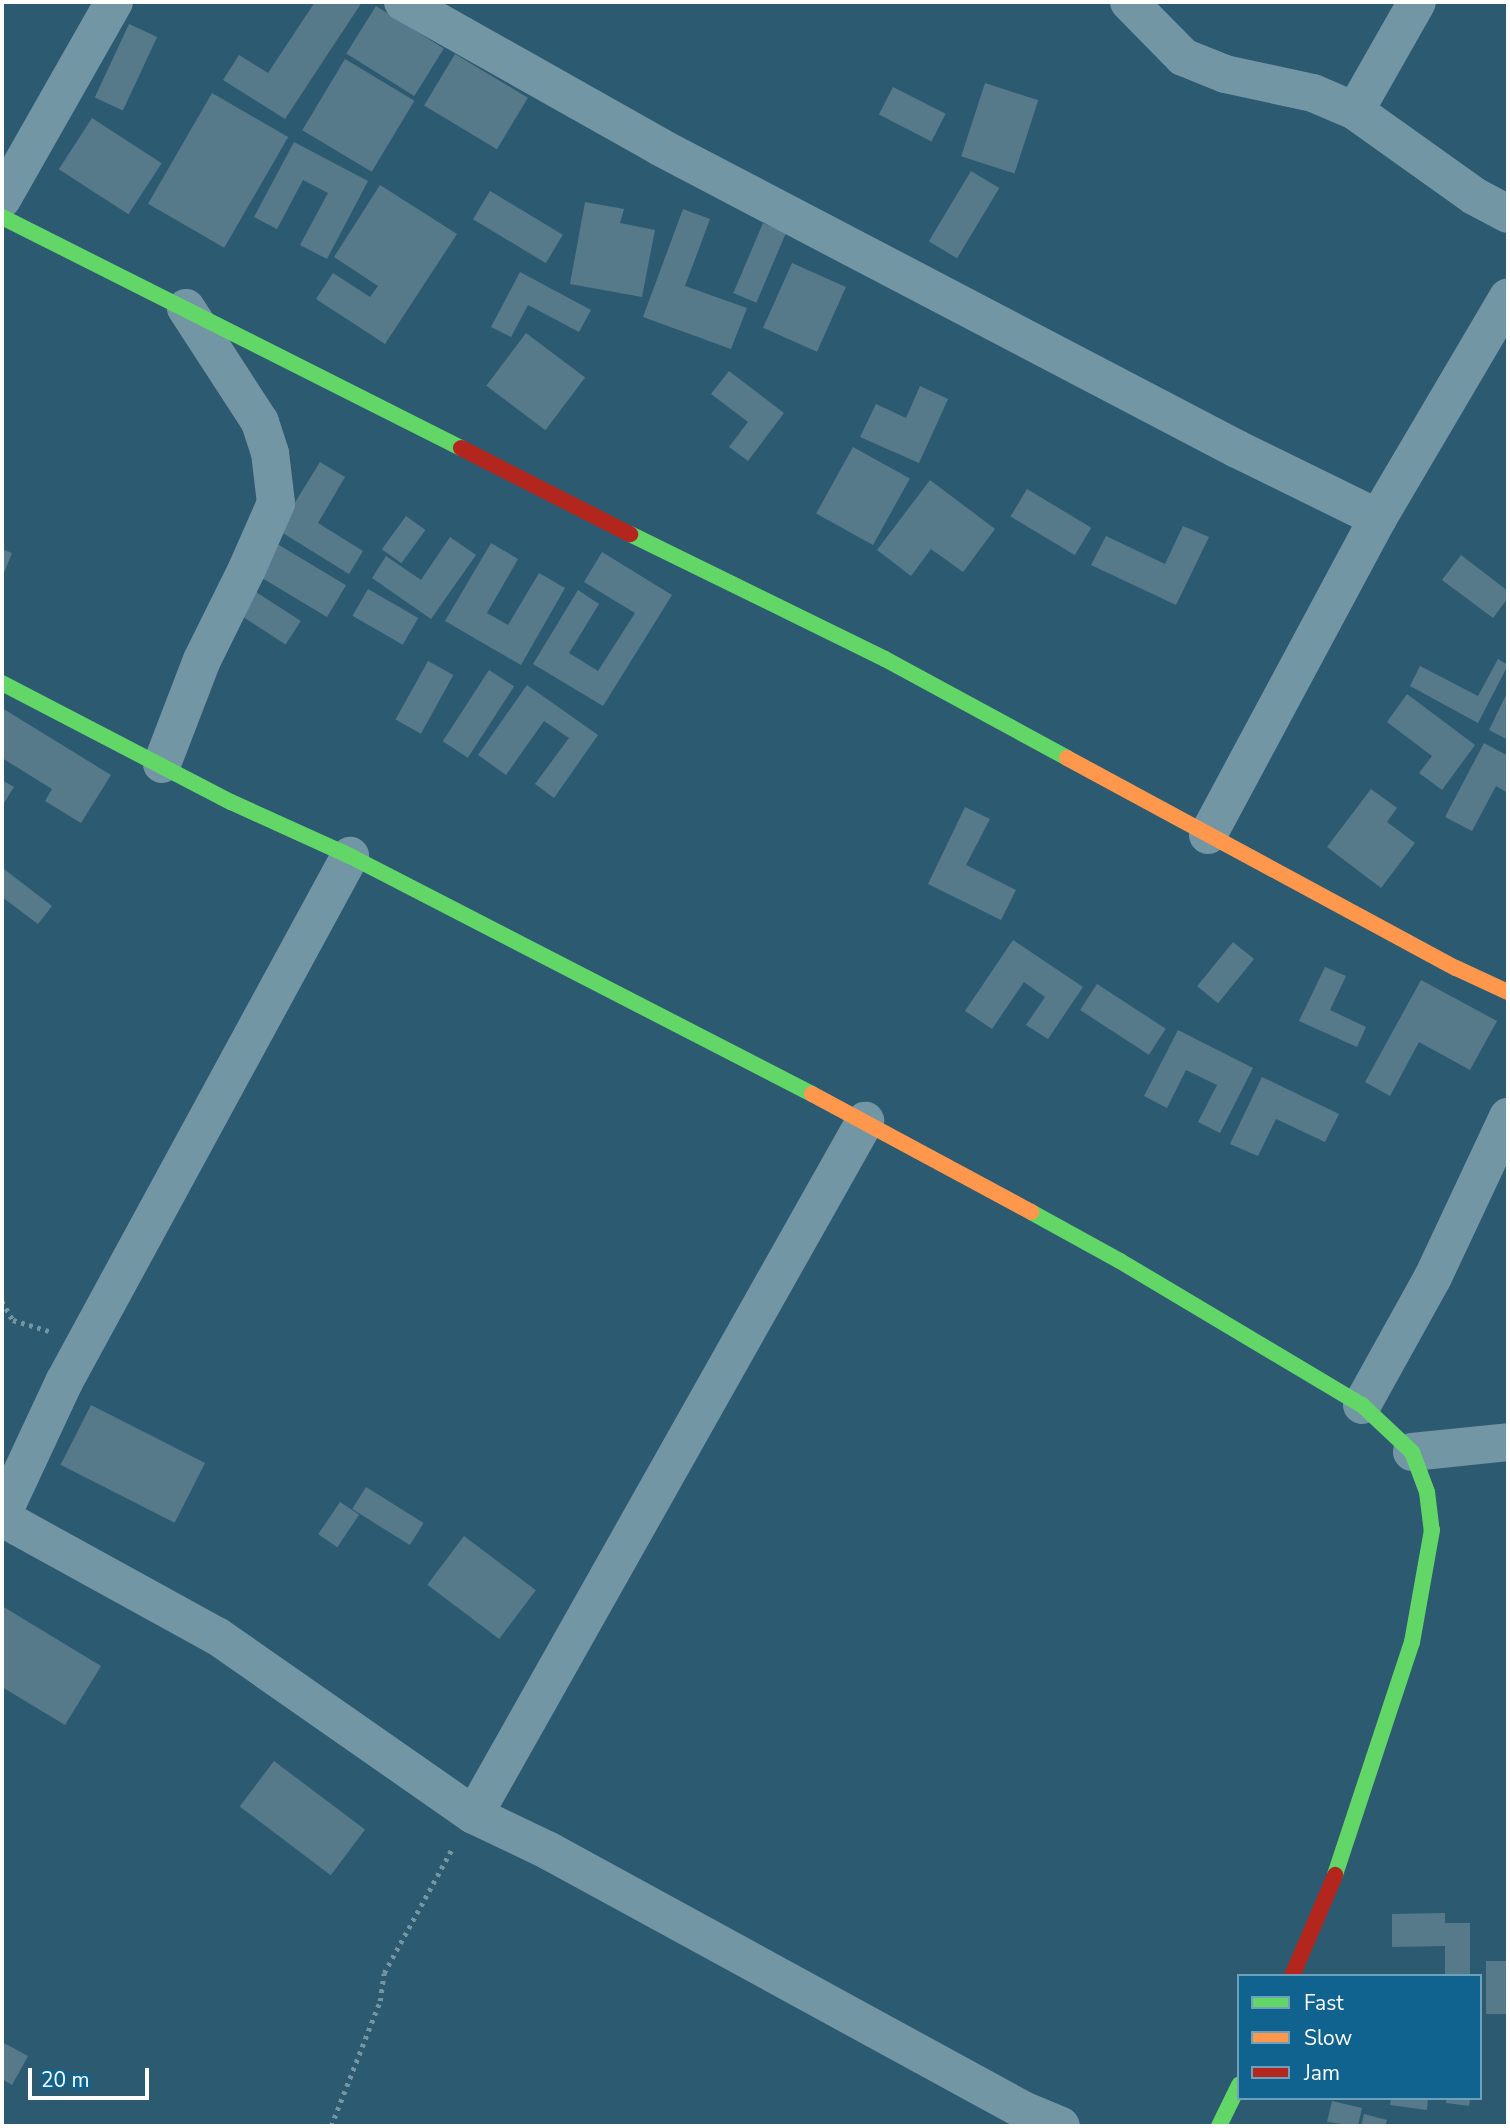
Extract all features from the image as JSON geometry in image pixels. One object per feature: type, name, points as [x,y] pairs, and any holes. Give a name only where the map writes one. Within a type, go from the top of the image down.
[{"type":"street","points":[[2,199],[114,2]]},
{"type":"street","points":[[403,2],[684,160],[1225,443],[1378,518]]},
{"type":"street","points":[[1129,2],[1168,45],[1206,69],[1313,93],[1355,111],[1474,196],[1508,214]]},
{"type":"street","points":[[1355,111],[1417,2]]},
{"type":"street","points":[[2,216],[672,555],[885,659],[1456,968],[1508,992]]},
{"type":"street","points":[[1208,835],[1378,518],[1508,297]]},
{"type":"street","points":[[162,764],[202,660],[276,503],[270,453],[260,422],[186,308]]},
{"type":"street","points":[[2,683],[231,802],[350,856],[865,1121],[1120,1261],[1362,1405],[1412,1452],[1427,1492],[1432,1530],[1412,1642],[1332,1885],[1293,1974]]},
{"type":"street","points":[[350,856],[79,1355],[2,1517],[217,1636],[468,1811],[549,1852],[1002,2098],[1061,2126]]},
{"type":"street","points":[[1362,1405],[1433,1277],[1508,1117]]},
{"type":"street","points":[[468,1811],[865,1121]]},
{"type":"street","points":[[1412,1452],[1508,1442]]},
{"type":"street","points":[[1219,2126],[1237,2089]]},
{"type":"path","points":[[2,1301],[13,1320],[43,1329],[68,1341],[79,1355]]},
{"type":"path","points":[[331,2126],[380,2001],[384,1973],[453,1847],[468,1811]]},
{"type":"building","points":[[315,2],[362,2],[285,119],[223,80],[239,55],[268,73]]},
{"type":"building","points":[[376,6],[444,48],[414,96],[346,53]]},
{"type":"building","points":[[129,24],[157,37],[123,111],[95,97]]},
{"type":"building","points":[[455,54],[528,98],[497,149],[424,105]]},
{"type":"building","points":[[345,59],[414,101],[372,172],[302,130]]},
{"type":"building","points":[[985,83],[1038,100],[1014,174],[961,156]]},
{"type":"building","points":[[893,87],[946,114],[931,141],[879,115]]},
{"type":"building","points":[[212,93],[288,137],[224,248],[148,204]]},
{"type":"building","points":[[92,118],[162,163],[128,214],[59,169]]},
{"type":"building","points":[[294,142],[368,181],[327,259],[300,245],[328,193],[303,180],[277,229],[254,217]]},
{"type":"building","points":[[971,171],[999,188],[957,258],[929,241]]},
{"type":"building","points":[[380,185],[457,234],[385,344],[316,299],[333,273],[370,297],[378,286],[334,257]]},
{"type":"building","points":[[490,191],[563,235],[546,263],[473,219]]},
{"type":"building","points":[[585,202],[624,209],[620,223],[655,230],[642,297],[570,284]]},
{"type":"building","points":[[683,209],[710,219],[685,286],[747,308],[731,349],[643,317]]},
{"type":"building","points":[[763,223],[786,233],[756,303],[733,293]]},
{"type":"building","points":[[792,263],[846,287],[817,352],[763,328]]},
{"type":"building","points":[[520,272],[591,310],[579,332],[528,305],[511,337],[491,327]]},
{"type":"building","points":[[526,333],[585,378],[545,430],[486,386]]},
{"type":"building","points":[[729,371],[784,413],[748,461],[729,447],[748,422],[711,394]]},
{"type":"building","points":[[920,386],[948,399],[919,463],[860,437],[876,404],[906,418]]},
{"type":"building","points":[[853,447],[910,479],[873,545],[816,513]]},
{"type":"building","points":[[320,462],[345,477],[318,523],[363,551],[349,574],[278,530]]},
{"type":"building","points":[[930,480],[995,529],[963,572],[931,549],[911,576],[877,550]]},
{"type":"building","points":[[1027,489],[1091,528],[1075,555],[1011,516]]},
{"type":"building","points":[[406,516],[425,530],[401,563],[382,549]]},
{"type":"building","points":[[1183,526],[1209,537],[1176,605],[1091,565],[1106,536],[1165,564]]},
{"type":"building","points":[[450,537],[476,555],[431,619],[372,578],[386,556],[421,580]]},
{"type":"building","points":[[274,542],[346,585],[327,617],[255,574]]},
{"type":"building","points":[[491,543],[518,559],[487,613],[508,625],[539,573],[565,588],[521,665],[445,621]]},
{"type":"building","points":[[2,549],[12,553],[2,578]]},
{"type":"building","points":[[602,552],[672,595],[603,706],[533,664],[578,590],[599,604],[569,653],[598,671],[635,613],[584,582]]},
{"type":"building","points":[[1461,555],[1508,591],[1508,598],[1493,618],[1442,580]]},
{"type":"building","points":[[368,589],[418,618],[403,645],[352,616]]},
{"type":"building","points":[[253,590],[301,621],[286,645],[238,613]]},
{"type":"building","points":[[1498,659],[1508,665],[1478,723],[1410,686],[1420,666],[1478,696]]},
{"type":"building","points":[[428,661],[453,675],[421,734],[396,720]]},
{"type":"building","points":[[489,670],[514,686],[468,758],[443,741]]},
{"type":"building","points":[[527,685],[598,735],[554,798],[535,784],[569,738],[544,721],[506,775],[478,755]]},
{"type":"building","points":[[1508,691],[1508,740],[1489,730]]},
{"type":"building","points":[[1407,694],[1475,745],[1442,790],[1419,773],[1432,756],[1387,722]]},
{"type":"building","points":[[2,708],[111,775],[81,823],[45,801],[52,789],[2,758]]},
{"type":"building","points":[[1484,743],[1508,756],[1508,793],[1496,786],[1472,831],[1445,817]]},
{"type":"building","points":[[2,780],[14,787],[2,806]]},
{"type":"building","points":[[1371,789],[1397,808],[1387,822],[1415,843],[1381,888],[1327,847]]},
{"type":"building","points":[[965,807],[990,819],[966,865],[1016,890],[1001,920],[928,884]]},
{"type":"building","points":[[4,869],[52,906],[38,924],[2,897]]},
{"type":"building","points":[[1013,940],[1083,987],[1048,1039],[1026,1025],[1045,997],[1024,982],[992,1029],[965,1011]]},
{"type":"building","points":[[1233,942],[1254,959],[1218,1003],[1197,986]]},
{"type":"building","points":[[1325,967],[1346,976],[1330,1010],[1366,1027],[1357,1047],[1299,1021]]},
{"type":"building","points":[[1421,980],[1497,1021],[1470,1070],[1419,1042],[1390,1096],[1365,1082]]},
{"type":"building","points":[[1097,984],[1166,1029],[1149,1055],[1080,1010]]},
{"type":"building","points":[[1178,1030],[1253,1068],[1220,1133],[1198,1122],[1217,1085],[1186,1070],[1167,1108],[1144,1096]]},
{"type":"building","points":[[1262,1077],[1339,1114],[1325,1142],[1276,1119],[1258,1156],[1230,1144]]},
{"type":"building","points":[[91,1405],[205,1463],[175,1523],[61,1465]]},
{"type":"building","points":[[366,1487],[424,1523],[410,1545],[352,1509]]},
{"type":"building","points":[[340,1502],[359,1515],[337,1547],[318,1534]]},
{"type":"building","points":[[464,1536],[536,1590],[499,1639],[427,1585]]},
{"type":"building","points":[[2,1606],[101,1666],[65,1725],[2,1687]]},
{"type":"building","points":[[274,1761],[365,1830],[331,1875],[240,1807]]},
{"type":"building","points":[[1445,1913],[1445,1923],[1470,1923],[1470,1974],[1445,1974],[1445,1946],[1392,1947],[1392,1914]]},
{"type":"building","points":[[1486,1961],[1508,1961],[1508,2014],[1486,2014]]},
{"type":"building","points":[[2,2042],[28,2056],[12,2085],[2,2079]]},
{"type":"building","points":[[1391,2100],[1428,2100],[1427,2110],[1390,2105]]},
{"type":"building","points":[[1447,2100],[1470,2100],[1469,2106],[1446,2103]]},
{"type":"building","points":[[1332,2101],[1362,2108],[1358,2126],[1327,2122]]},
{"type":"building","points":[[1364,2114],[1387,2120],[1385,2126],[1361,2126]]},
{"type":"traffic: fast","points":[[2,217],[461,448]]},
{"type":"traffic: fast","points":[[630,534],[885,659],[1067,758]]},
{"type":"traffic: fast","points":[[2,683],[231,802],[350,856],[812,1094]]},
{"type":"traffic: fast","points":[[1031,1212],[1120,1261],[1362,1405],[1412,1452],[1427,1492],[1432,1530],[1412,1642],[1335,1875]]},
{"type":"traffic: fast","points":[[1219,2126],[1237,2089]]},
{"type":"traffic: slow","points":[[1067,758],[1456,968],[1508,992]]},
{"type":"traffic: slow","points":[[812,1094],[1031,1212]]},
{"type":"traffic: jam","points":[[461,448],[630,534]]},
{"type":"traffic: jam","points":[[1293,1974],[1335,1875]]}]
